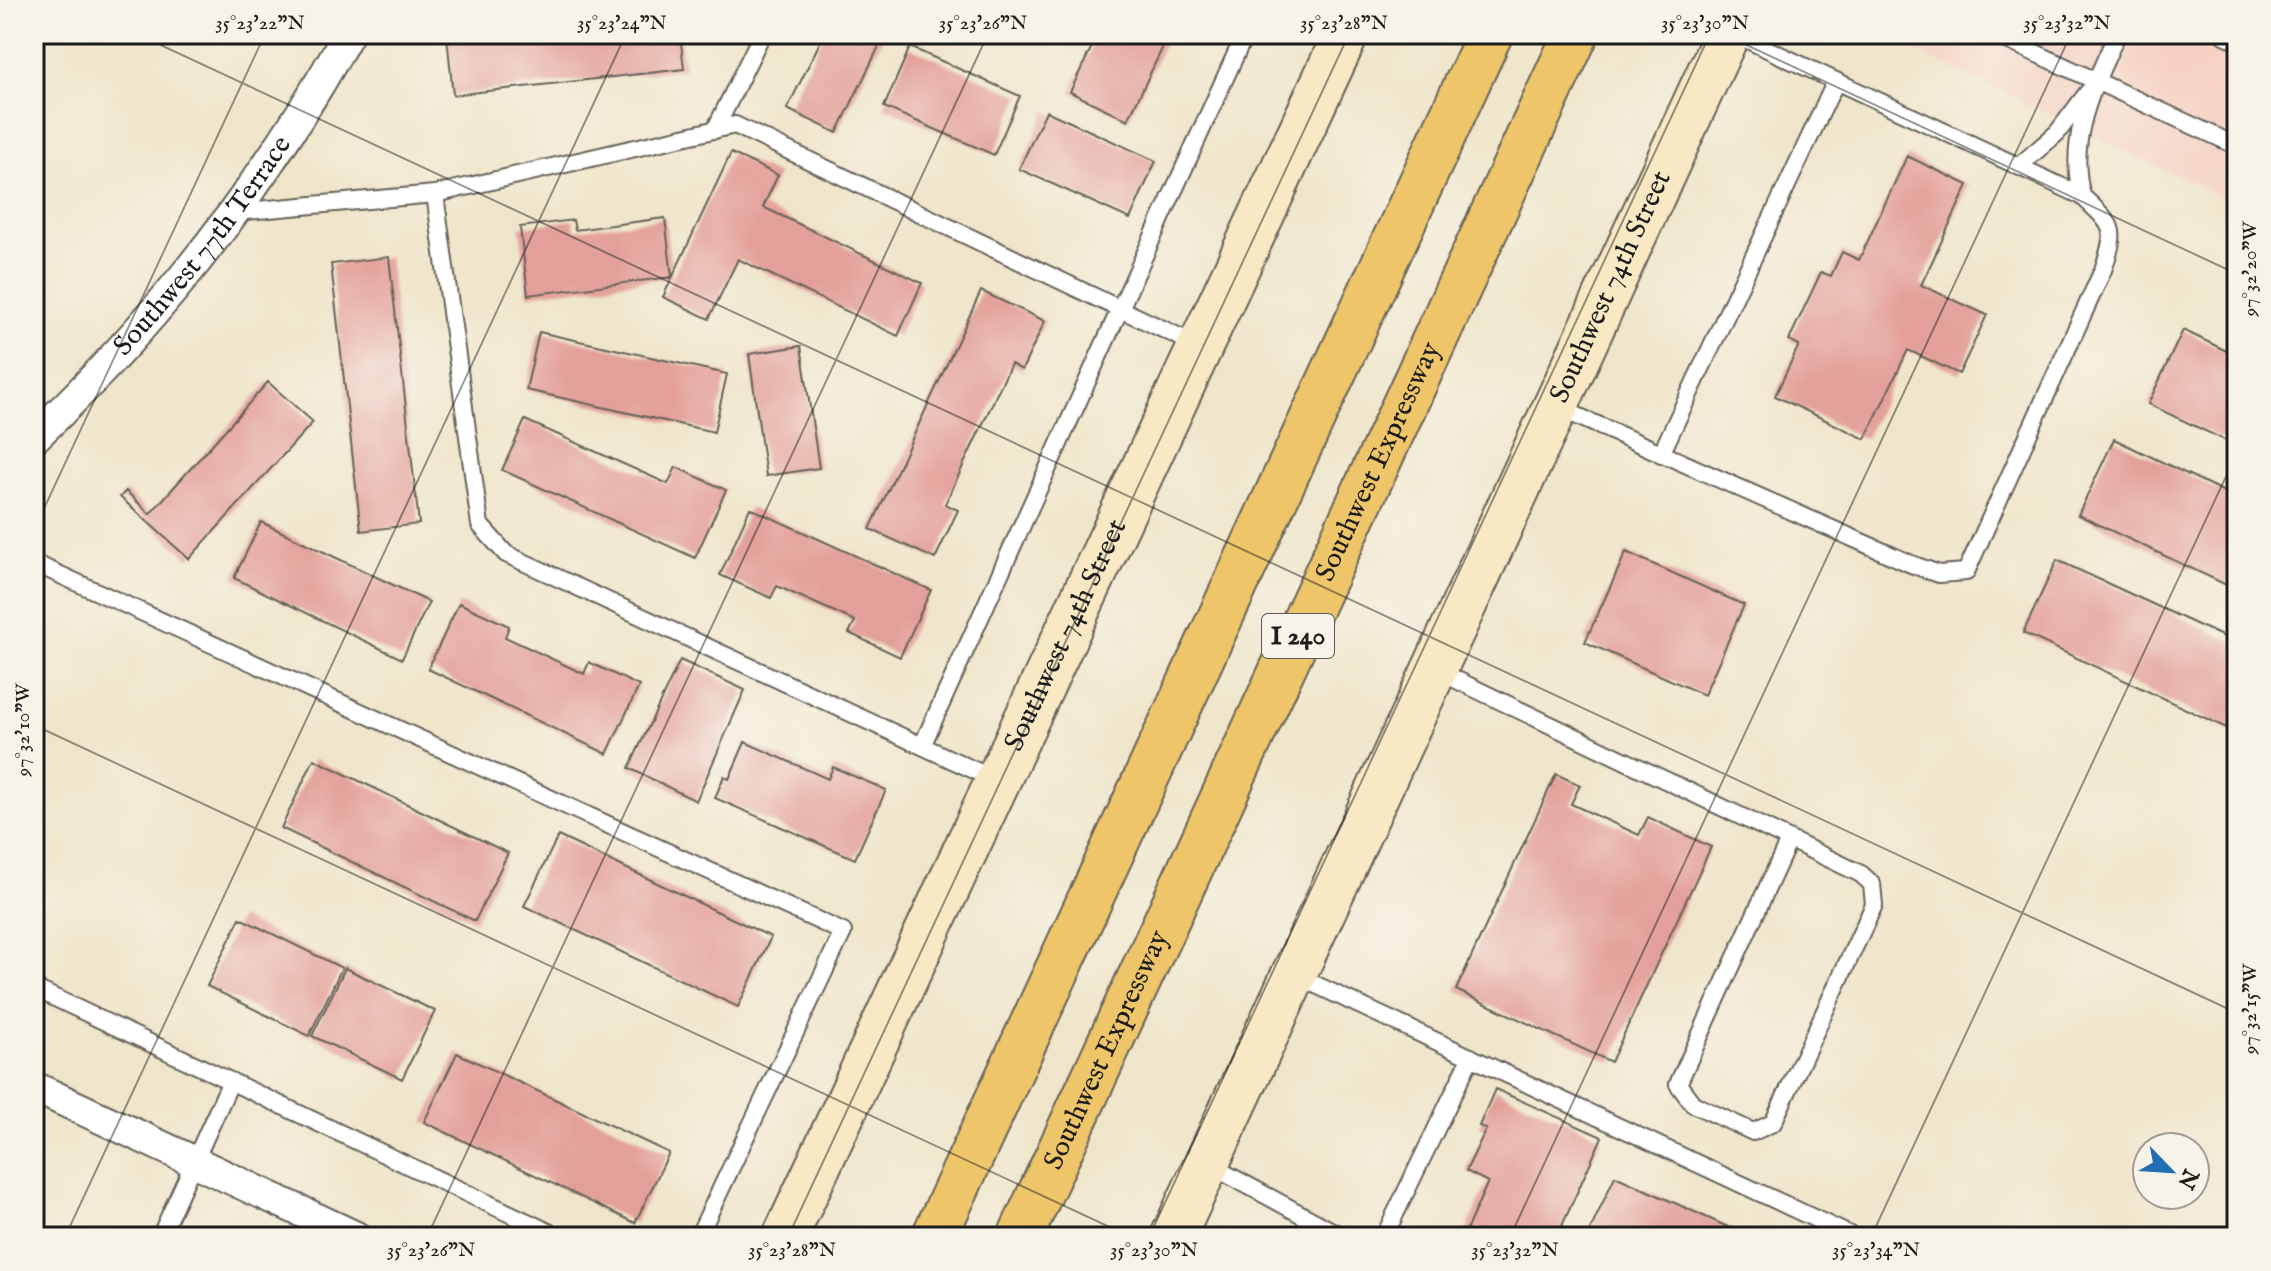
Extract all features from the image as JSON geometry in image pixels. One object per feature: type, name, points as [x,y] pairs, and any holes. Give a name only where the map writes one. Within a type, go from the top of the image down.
[{"type":"highway","name":"I 240","points":[[934,1237],[1490,34]]},
{"type":"highway","name":"Southwest Expressway","points":[[1020,1237],[1576,34]]},
{"type":"main road","name":"Southwest 74th Street","points":[[785,1237],[1346,34]]},
{"type":"main road","name":"Southwest 74th Street","points":[[1173,1237],[1727,34]]},
{"type":"street","name":"Southwest 77th Terrace","points":[[34,438],[144,321],[235,212],[300,116],[348,34]]},
{"type":"street","points":[[34,1087],[356,1237]]},
{"type":"lane","points":[[715,130],[762,34]]},
{"type":"lane","points":[[922,746],[1245,34]]},
{"type":"lane","points":[[1555,406],[1911,564],[1939,574],[1966,572],[2103,270],[2114,238],[2108,221],[2082,196],[1735,34]]},
{"type":"lane","points":[[1994,34],[2237,146]]},
{"type":"lane","points":[[2082,196],[2075,154],[2096,81],[2117,34]]},
{"type":"lane","points":[[2223,34],[2237,41]]},
{"type":"lane","points":[[1661,454],[1836,81]]},
{"type":"lane","points":[[2019,166],[2057,133],[2096,81]]},
{"type":"lane","points":[[235,212],[435,194],[735,125],[1200,347]]},
{"type":"lane","points":[[435,194],[480,525],[506,554],[1000,781]]},
{"type":"lane","points":[[34,563],[843,932],[698,1237]]},
{"type":"lane","points":[[1434,669],[1861,874],[1872,884],[1874,905],[1773,1123],[1753,1132],[1693,1104],[1678,1084],[1789,840]]},
{"type":"lane","points":[[1294,974],[1854,1237]]},
{"type":"lane","points":[[34,988],[559,1237]]},
{"type":"lane","points":[[1384,1237],[1471,1057]]},
{"type":"lane","points":[[160,1237],[231,1081]]},
{"type":"lane","points":[[1206,1164],[1343,1237]]},
{"type":"shaded area","points":[[1880,34],[2237,34],[2237,204]]},
{"type":"building","points":[[680,34],[684,69],[453,95],[447,36]]},
{"type":"building","points":[[824,34],[885,34],[837,133],[787,109]]},
{"type":"building","points":[[1098,34],[1169,34],[1128,120],[1070,92]]},
{"type":"building","points":[[910,47],[1020,96],[994,155],[884,107]]},
{"type":"building","points":[[1046,111],[1156,161],[1130,219],[1019,169]]},
{"type":"building","points":[[731,153],[778,175],[763,207],[922,283],[898,336],[738,259],[709,319],[663,297]]},
{"type":"building","points":[[1907,156],[1968,185],[1921,285],[1987,315],[1959,374],[1908,350],[1865,439],[1775,396],[1799,345],[1789,340],[1821,272],[1831,276],[1842,252],[1859,260]]},
{"type":"building","points":[[665,218],[672,277],[528,295],[520,227],[573,220],[575,230]]},
{"type":"building","points":[[389,257],[419,524],[361,531],[331,264]]},
{"type":"building","points":[[981,291],[1045,321],[1022,370],[1011,364],[945,504],[958,510],[935,559],[870,529]]},
{"type":"building","points":[[2183,330],[2237,356],[2237,446],[2148,404]]},
{"type":"building","points":[[539,332],[727,374],[714,432],[526,390]]},
{"type":"building","points":[[801,346],[819,468],[766,476],[749,354]]},
{"type":"building","points":[[268,382],[313,422],[189,559],[120,497],[126,491],[150,514]]},
{"type":"building","points":[[525,420],[668,484],[676,467],[726,490],[695,558],[502,470]]},
{"type":"building","points":[[2114,439],[2237,498],[2237,590],[2078,515]]},
{"type":"building","points":[[750,508],[931,590],[900,657],[849,633],[855,621],[777,586],[771,598],[720,575]]},
{"type":"building","points":[[261,522],[429,602],[402,659],[234,578]]},
{"type":"building","points":[[1626,552],[1744,605],[1704,695],[1585,642]]},
{"type":"building","points":[[2057,560],[2237,643],[2237,733],[2023,633]]},
{"type":"building","points":[[459,603],[509,626],[505,637],[584,674],[589,662],[639,686],[607,754],[428,669]]},
{"type":"building","points":[[680,660],[745,690],[696,801],[629,768]]},
{"type":"building","points":[[745,742],[828,779],[833,767],[886,790],[855,859],[715,798],[724,776],[729,779]]},
{"type":"building","points":[[314,759],[508,853],[475,921],[281,828]]},
{"type":"building","points":[[1556,774],[1580,785],[1571,804],[1639,835],[1648,817],[1711,847],[1611,1062],[1456,990]]},
{"type":"building","points":[[558,836],[771,937],[738,1007],[524,906]]},
{"type":"building","points":[[240,918],[342,968],[309,1036],[207,986]]},
{"type":"building","points":[[345,968],[435,1011],[402,1079],[312,1036]]},
{"type":"building","points":[[457,1053],[669,1153],[635,1223],[424,1122]]},
{"type":"building","points":[[1495,1089],[1602,1137],[1557,1237],[1463,1237],[1488,1182],[1466,1171],[1486,1129],[1479,1126]]},
{"type":"building","points":[[1615,1176],[1750,1237],[1587,1237]]}]
